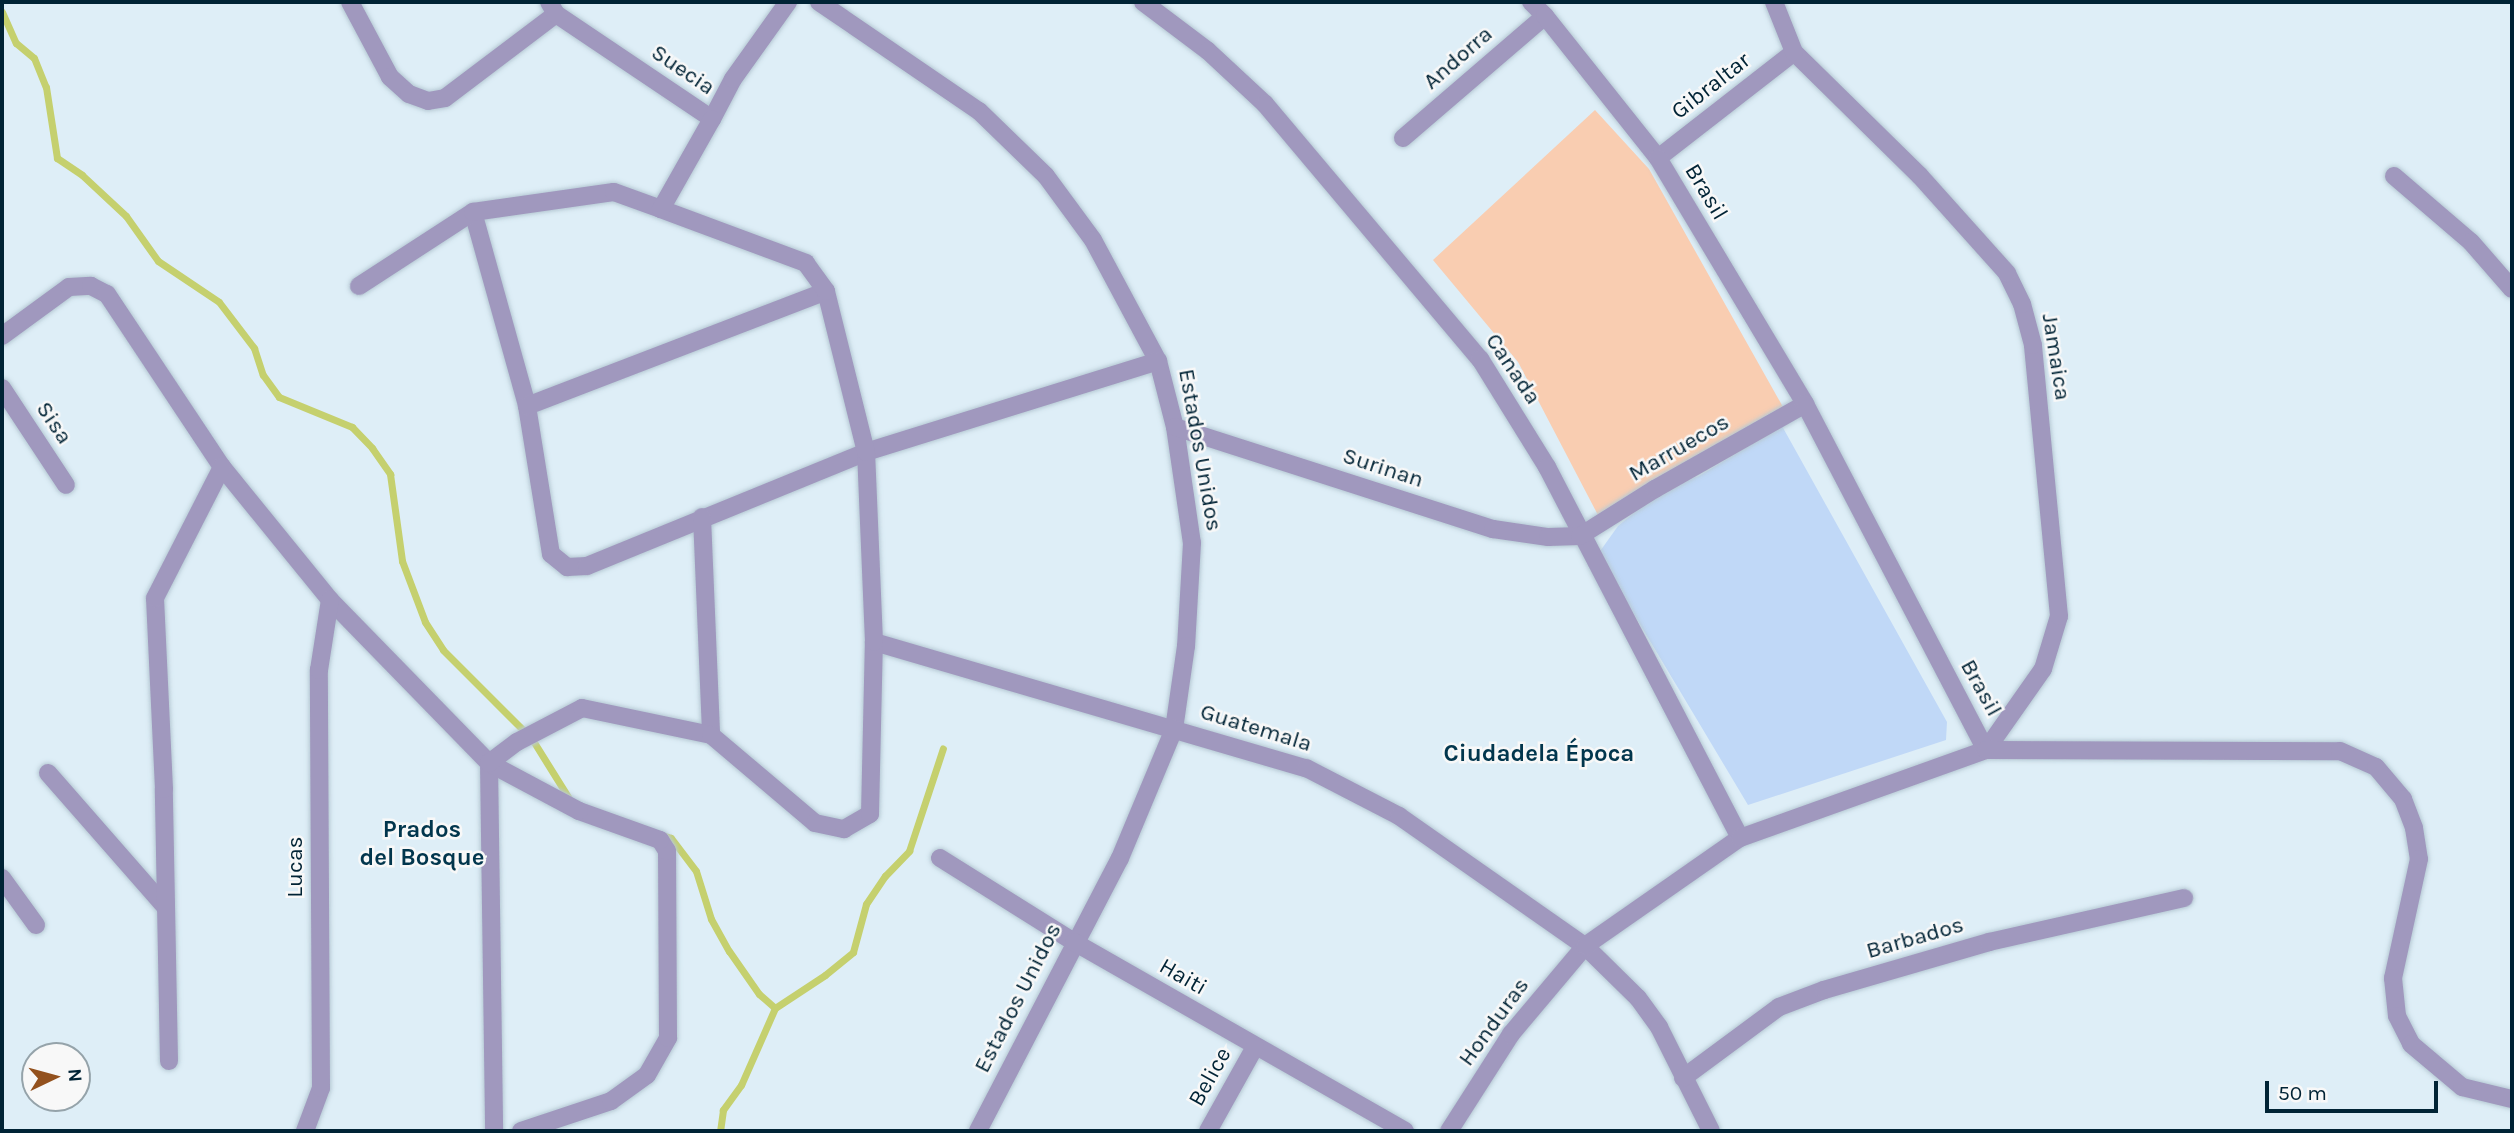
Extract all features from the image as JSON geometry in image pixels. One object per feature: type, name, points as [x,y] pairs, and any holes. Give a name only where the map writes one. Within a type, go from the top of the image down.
[{"type":"street","points":[[350,2],[390,77],[409,94],[428,101],[445,97],[552,8]]},
{"type":"street","name":"Suecia","points":[[552,8],[712,119],[733,79],[788,2]]},
{"type":"street","name":"Estados Unidos","points":[[819,2],[979,111],[1046,176],[1093,240],[1158,361],[1175,427],[1192,543],[1186,646],[1174,729],[1120,858],[978,1131]]},
{"type":"street","name":"Canada","points":[[1143,2],[1208,51],[1265,104],[1480,359],[1547,467],[1580,536],[1741,838]]},
{"type":"street","name":"Brasil","points":[[1531,2],[1658,159],[1805,404],[1986,750],[2340,751],[2376,767],[2403,799],[2414,828],[2419,859],[2393,978],[2397,1016],[2411,1044],[2462,1087],[2512,1099]]},
{"type":"street","name":"Jamaica","points":[[1774,2],[1794,52],[1920,176],[2007,273],[2022,304],[2031,335],[2059,616],[2043,669],[1986,750]]},
{"type":"street","name":"Andorra","points":[[1403,138],[1545,16]]},
{"type":"street","name":"Gibraltar","points":[[1658,159],[1794,52]]},
{"type":"street","points":[[661,209],[712,119]]},
{"type":"street","points":[[2394,176],[2472,242],[2512,289]]},
{"type":"street","points":[[359,286],[473,212],[614,192],[807,263],[826,291],[866,452],[874,642],[870,814],[844,829],[815,823],[711,735],[582,708],[517,742],[489,763]]},
{"type":"street","points":[[473,212],[527,406],[551,554],[567,567],[587,566],[866,452],[1158,361]]},
{"type":"street","points":[[2,336],[69,287],[92,286],[107,294],[222,467],[330,600],[489,763],[579,811],[660,840],[667,851],[668,1038],[647,1075],[611,1101],[521,1131]]},
{"type":"street","points":[[527,406],[826,291]]},
{"type":"street","name":"Sisa","points":[[2,388],[66,485]]},
{"type":"street","name":"Marruecos","points":[[1580,536],[1655,489],[1805,404]]},
{"type":"street","name":"Surinan","points":[[1175,427],[1493,529],[1548,537],[1580,536]]},
{"type":"street","points":[[169,1061],[155,598],[222,467]]},
{"type":"street","points":[[702,517],[711,735]]},
{"type":"street","name":"Lucas","points":[[305,1131],[321,1088],[319,670],[330,600]]},
{"type":"street","name":"Guatemala","points":[[874,642],[1306,768],[1399,816],[1585,946],[1638,998],[1659,1027],[1712,1131]]},
{"type":"street","name":"Honduras","points":[[1449,1131],[1511,1034],[1585,946],[1741,838],[1986,750]]},
{"type":"street","points":[[489,763],[494,1131]]},
{"type":"street","points":[[48,773],[166,908]]},
{"type":"street","name":"Haiti","points":[[940,858],[1074,942],[1405,1131]]},
{"type":"street","points":[[2,878],[36,925]]},
{"type":"street","name":"Barbados","points":[[1684,1078],[1779,1007],[1824,990],[1989,942],[2184,898]]},
{"type":"street","name":"Belice","points":[[1208,1131],[1255,1047]]},
{"type":"shaded area","points":[[1595,110],[1649,169],[1783,407],[1599,517],[1518,362],[1433,260]]},
{"type":"building","points":[[1782,426],[1947,722],[1946,740],[1748,805],[1598,554],[1618,526],[1662,490],[1699,476]]},
{"type":"waterway","points":[[2,12],[16,43],[34,58],[46,87],[57,158],[82,175],[126,216],[158,261],[219,302],[254,348],[263,375],[279,397],[352,427],[372,448],[390,474],[402,561],[425,622],[443,650],[532,739],[570,800]]},
{"type":"waterway","points":[[775,1008],[825,975],[853,952],[866,904],[885,876],[909,851],[943,748]]},
{"type":"waterway","points":[[662,835],[671,838],[696,871],[711,919],[729,951],[759,994],[775,1008],[741,1085],[723,1110],[720,1131]]},
{"type":"district","name":"Ciudadela Época","points":[[1539,754]]},
{"type":"district","name":"Prados del Bosque","points":[[422,844]]}]
